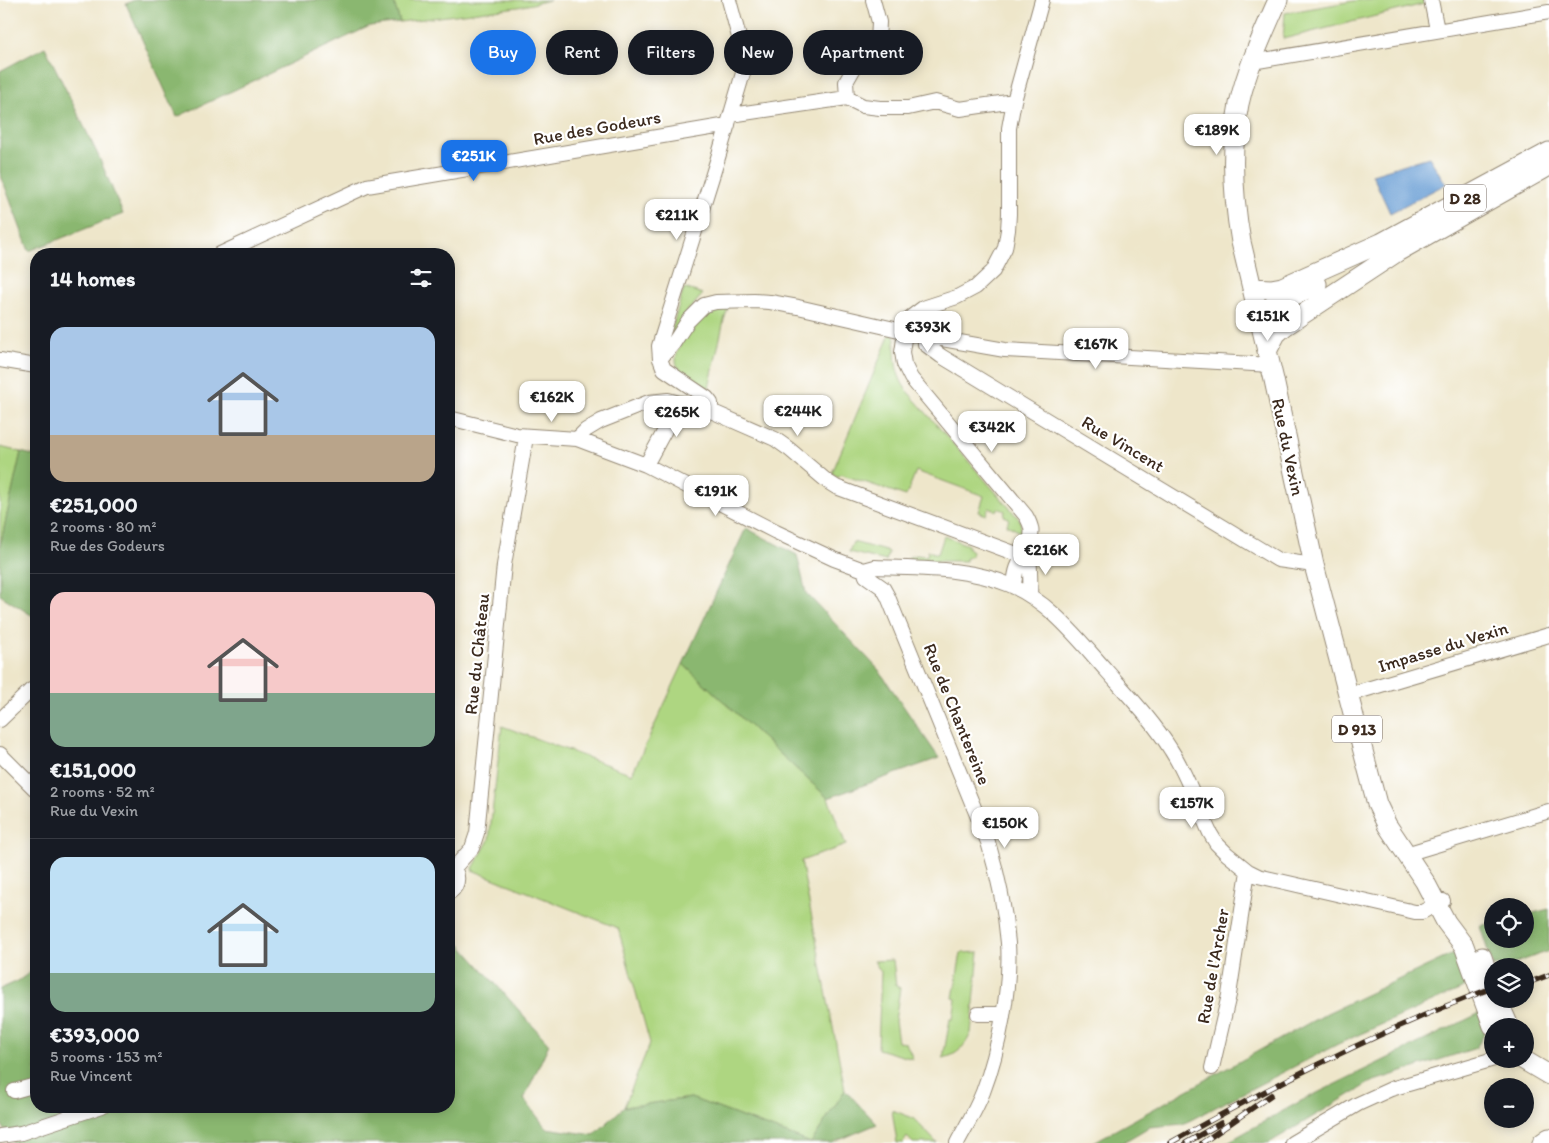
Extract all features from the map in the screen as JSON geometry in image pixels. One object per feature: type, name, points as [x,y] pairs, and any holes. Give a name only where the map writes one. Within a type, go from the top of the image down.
[{"type":"main road","name":"Rue du Vexin","points":[[1278,0],[1252,62],[1239,105],[1235,137],[1234,175],[1237,219],[1314,565],[1377,804],[1383,819],[1425,882],[1440,902],[1471,936],[1484,964]]},
{"type":"main road","name":"D 28","points":[[1260,320],[1271,307],[1346,268],[1381,243],[1549,152]]},
{"type":"main road","name":"D 28","points":[[1269,358],[1276,334],[1285,326],[1397,252],[1549,166]]},
{"type":"main road","points":[[1252,288],[1271,289],[1282,287],[1381,243]]},
{"type":"main road","points":[[1260,320],[1273,326],[1285,326]]},
{"type":"main road","name":"Rue du Vexin","points":[[1440,902],[1466,952],[1490,1018]]},
{"type":"main road","points":[[1534,1055],[1549,1065]]},
{"type":"main road","points":[[1534,1066],[1549,1075]]},
{"type":"main road","points":[[1542,1143],[1549,1138]]},
{"type":"street","points":[[711,410],[709,400],[664,369],[659,353],[661,340],[746,63],[729,0]]},
{"type":"street","points":[[873,0],[879,22],[878,42],[854,68],[846,82],[847,98],[863,106],[880,108],[908,108],[935,102],[960,110],[997,102],[1014,101]]},
{"type":"street","points":[[1030,595],[1031,575],[1027,556],[1032,532],[1026,516],[911,378],[904,364],[902,352],[908,322],[916,311],[967,292],[986,279],[1000,260],[1008,230],[1009,128],[1014,101],[1042,0]]},
{"type":"street","points":[[1431,0],[1436,30]]},
{"type":"street","points":[[1252,62],[1436,30],[1545,8]]},
{"type":"street","name":"Rue des Godeurs","points":[[233,248],[367,186],[847,98]]},
{"type":"street","points":[[660,359],[699,309],[704,305],[716,302],[770,302],[905,332],[1004,350],[1269,358]]},
{"type":"street","points":[[904,364],[906,357],[922,335]]},
{"type":"street","name":"Rue Vincent","points":[[922,335],[925,344],[941,356],[1278,560],[1314,565]]},
{"type":"street","points":[[0,360],[30,365]]},
{"type":"street","points":[[578,439],[586,430],[601,421],[649,402],[668,400],[711,410],[775,439],[836,488],[1027,556]]},
{"type":"street","points":[[646,465],[665,430],[668,400]]},
{"type":"street","points":[[455,419],[526,437],[578,439],[646,465],[776,532],[834,559],[864,570],[875,567],[950,571],[973,574],[1014,587],[1030,595],[1044,606],[1081,642],[1153,723],[1172,752],[1216,843],[1248,871],[1276,881],[1415,912],[1422,912],[1440,902]]},
{"type":"street","name":"Rue du Château","points":[[455,863],[472,848],[478,825],[504,565],[526,437]]},
{"type":"street","points":[[1014,587],[1016,569],[1027,556]]},
{"type":"street","name":"Rue de Chantereine","points":[[864,570],[866,576],[880,585],[888,597],[988,842],[995,865],[1001,897],[1008,943],[1008,964],[996,1049],[982,1093],[957,1143]]},
{"type":"street","name":"Impasse du Vexin","points":[[1347,695],[1549,635]]},
{"type":"street","points":[[0,720],[30,691]]},
{"type":"street","points":[[0,754],[30,784]]},
{"type":"street","points":[[1406,854],[1549,811]]},
{"type":"street","name":"Rue de l'Archer","points":[[1212,1068],[1229,995],[1248,871]]},
{"type":"street","name":"Rue du Château","points":[[455,872],[457,882],[455,887]]},
{"type":"street","points":[[978,1014],[1002,1014]]},
{"type":"street","points":[[1292,1143],[1358,1104],[1391,1089],[1484,1062]]},
{"type":"street","points":[[14,1091],[30,1087]]},
{"type":"street","points":[[0,1136],[21,1133],[81,1113]]},
{"type":"green space","points":[[134,0],[393,0],[400,22],[370,26],[177,117],[126,4]]},
{"type":"green space","points":[[393,0],[550,0],[518,7],[400,22]]},
{"type":"green space","points":[[1359,0],[1423,0],[1424,4],[1283,39],[1285,13]]},
{"type":"green space","points":[[45,47],[98,155],[123,214],[37,248],[30,248],[29,251],[0,173],[0,71]]},
{"type":"green space","points":[[684,288],[703,294],[686,314],[672,336],[670,335]]},
{"type":"green space","points":[[728,308],[709,388],[687,376],[679,369],[676,359],[677,352],[690,328],[700,316],[710,310]]},
{"type":"green space","points":[[890,334],[894,335],[895,340],[896,367],[907,391],[1020,520],[1022,533],[1007,525],[1009,518],[1004,516],[1005,511],[998,508],[997,511],[989,508],[986,515],[979,512],[984,496],[916,471],[906,496],[840,474],[838,477],[832,473]]},
{"type":"green space","points":[[0,447],[21,452],[0,546]]},
{"type":"green space","points":[[21,452],[30,454],[30,614],[0,595],[0,546]]},
{"type":"green space","points":[[746,528],[797,555],[806,593],[878,669],[939,758],[828,798],[683,664]]},
{"type":"green space","points":[[944,536],[968,545],[968,548],[972,551],[972,556],[966,558],[966,561],[909,561],[909,557],[916,555],[927,556],[928,551],[938,554]]},
{"type":"green space","points":[[853,542],[889,552],[886,561],[849,552]]},
{"type":"green space","points":[[683,664],[828,798],[846,845],[801,861],[845,1090],[811,1143],[691,1098],[624,1107],[650,1043],[618,928],[472,870],[489,840],[502,726],[632,774]]},
{"type":"green space","points":[[1549,909],[1549,951],[1529,958],[1490,958],[1487,948],[1534,948],[1534,913]]},
{"type":"green space","points":[[1484,925],[1484,938],[1480,926]]},
{"type":"green space","points":[[455,938],[549,1044],[524,1099],[546,1128],[594,1135],[624,1107],[691,1098],[811,1143],[13,1143],[0,1122],[0,989],[18,981],[30,972],[30,1113],[455,1113]]},
{"type":"green space","points":[[979,952],[971,1033],[960,1049],[953,1055],[943,1058],[950,1019],[953,1019],[956,999],[953,998],[961,953]]},
{"type":"green space","points":[[1453,954],[1468,986],[1338,1044],[1183,1124],[1149,1127],[1122,1143],[1092,1143],[1327,1013]]},
{"type":"green space","points":[[893,960],[896,986],[900,988],[895,1021],[898,1042],[906,1043],[913,1059],[878,1049],[881,972],[874,961]]},
{"type":"green space","points":[[1480,1013],[1484,1035],[1476,1048],[1371,1082],[1269,1143],[1226,1143],[1299,1102]]},
{"type":"green space","points":[[845,1090],[877,1124],[832,1143],[811,1143]]},
{"type":"green space","points":[[892,1110],[913,1118],[937,1143],[913,1143],[907,1137],[903,1143],[897,1143]]},
{"type":"water","points":[[1429,157],[1446,184],[1390,213],[1372,174]]},
{"type":"railway","points":[[1534,981],[1549,975]]},
{"type":"railway","points":[[1170,1143],[1328,1059],[1409,1022],[1484,991]]},
{"type":"railway","points":[[1202,1143],[1271,1095]]},
{"type":"railway","points":[[1186,1143],[1221,1123]]}]
